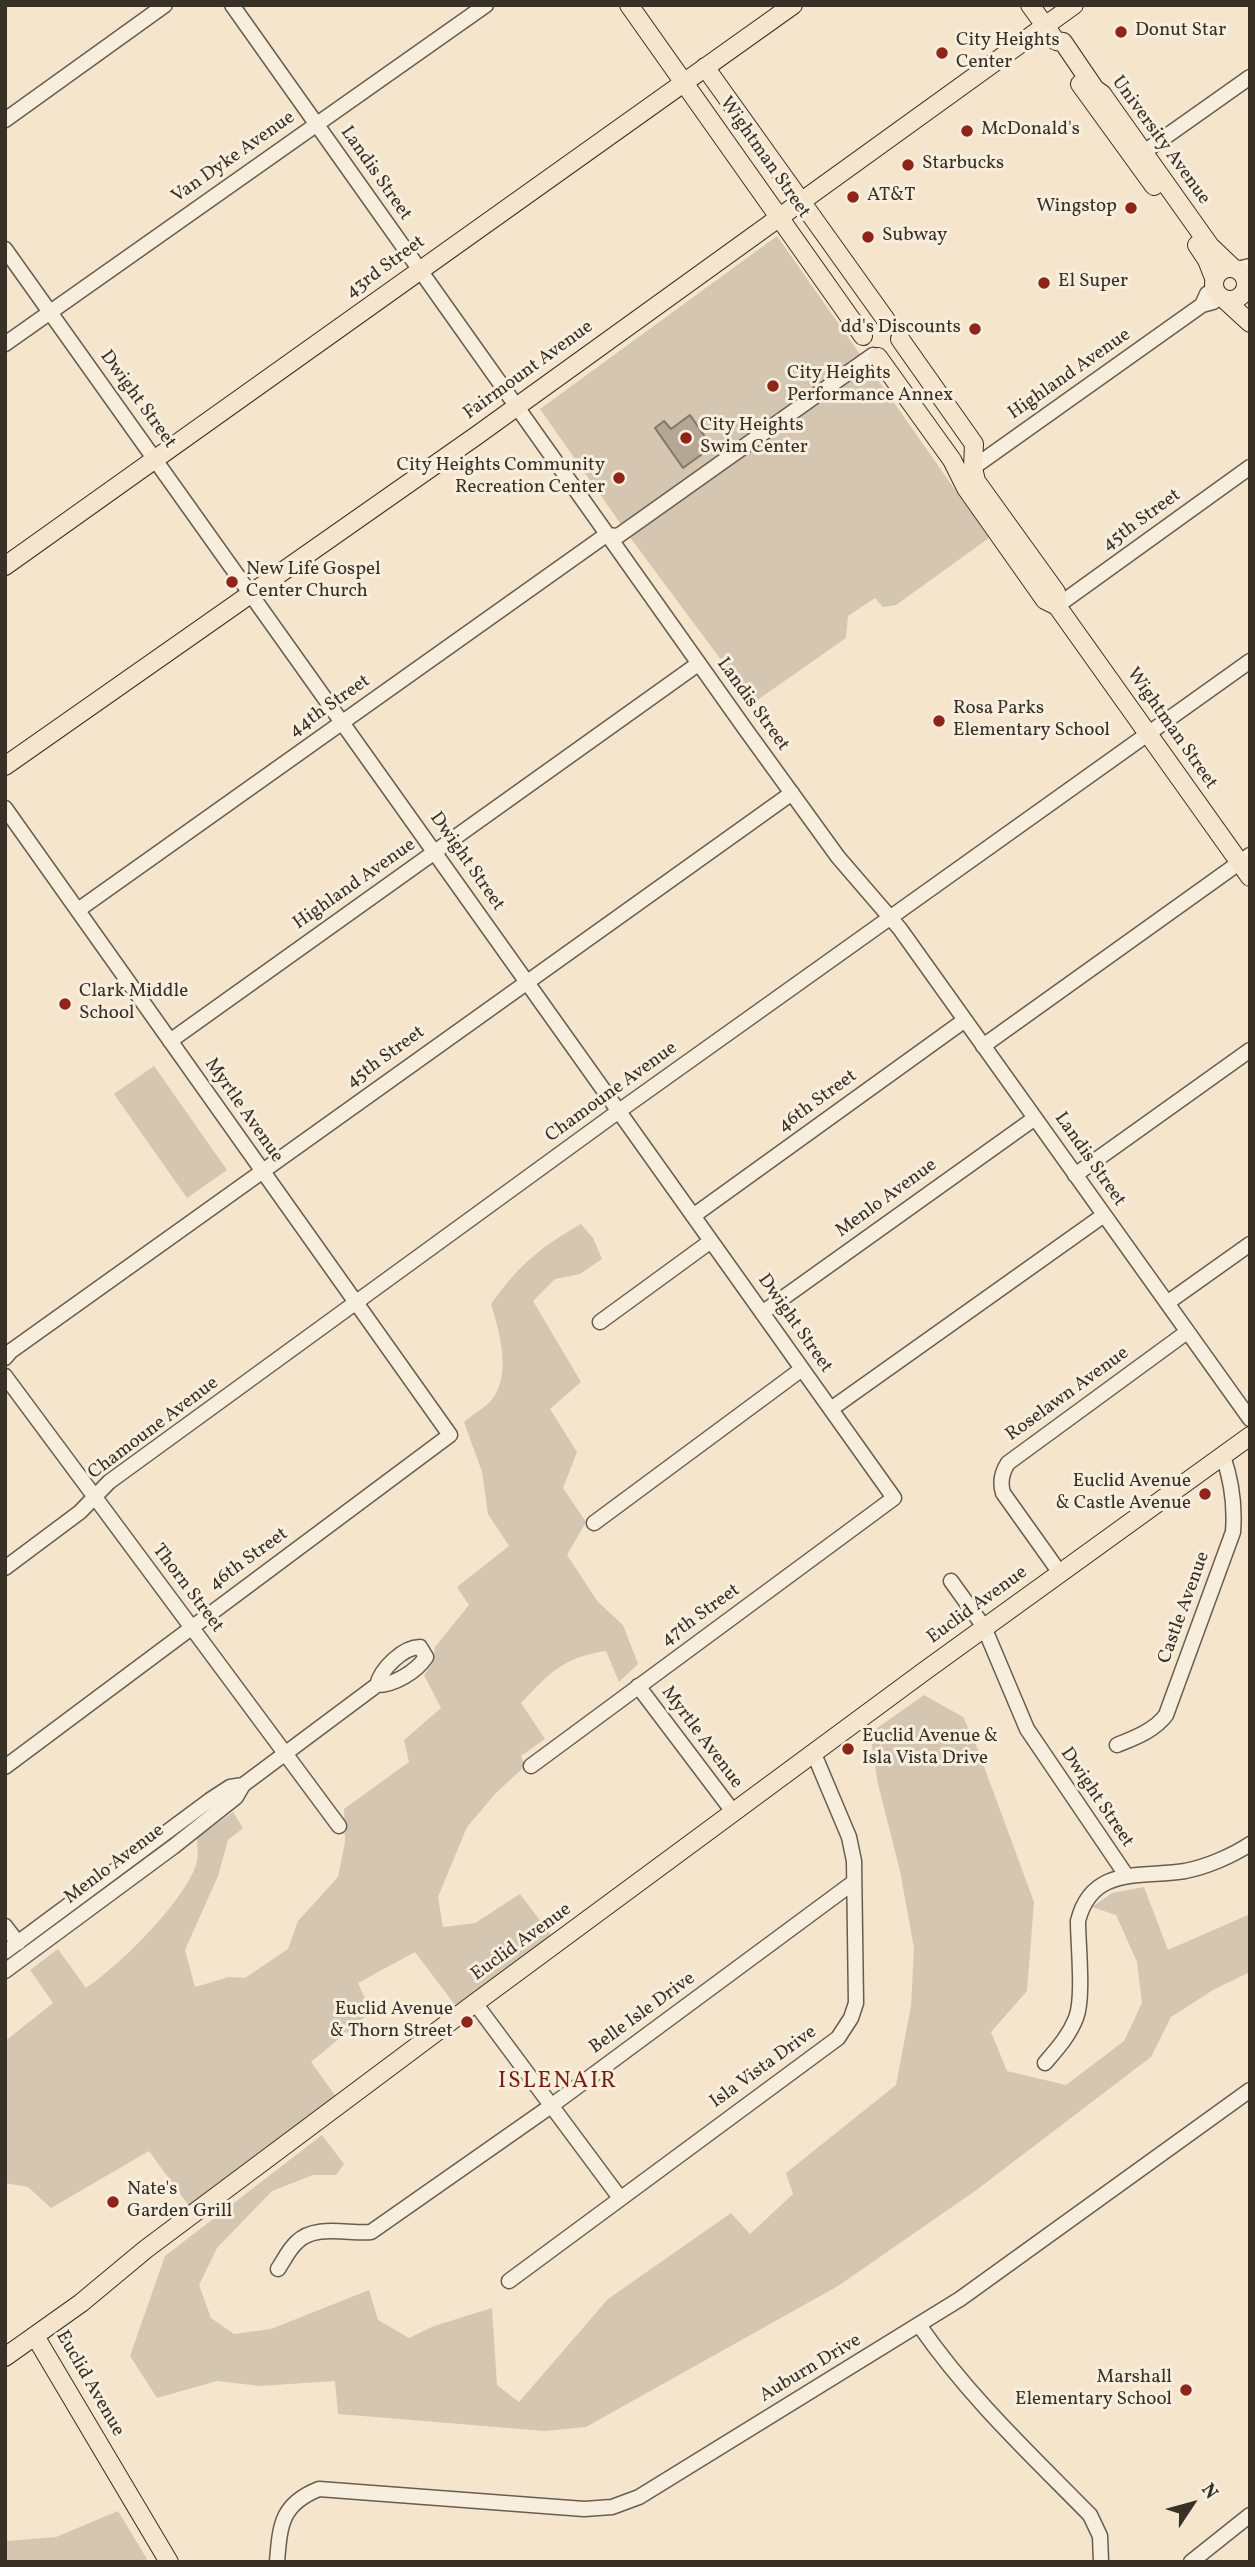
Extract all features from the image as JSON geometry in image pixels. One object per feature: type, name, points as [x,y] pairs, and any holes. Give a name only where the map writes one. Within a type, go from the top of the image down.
[{"type":"main road","name":"Wightman Street","points":[[629,5],[863,336],[865,347],[876,356],[952,460],[966,472],[1045,600],[1057,606],[1246,864]]},
{"type":"main road","name":"43rd Street","points":[[5,566],[793,5]]},
{"type":"main road","name":"University Avenue","points":[[1030,5],[1056,41],[1063,42],[1139,155],[1208,260],[1219,291],[1250,323]]},
{"type":"main road","name":"Fairmount Avenue","points":[[5,766],[515,407],[1074,5]]},
{"type":"main road","name":"Wightman Street","points":[[705,68],[886,320],[898,328],[900,339],[974,444],[966,472]]},
{"type":"main road","name":"University Avenue","points":[[1139,155],[1163,178],[1210,246],[1244,279]]},
{"type":"main road","points":[[1221,270],[1244,279],[1241,296],[1219,291],[1221,270]]},
{"type":"main road","points":[[863,336],[874,321],[886,320]]},
{"type":"main road","points":[[876,356],[885,357],[896,351],[900,339]]},
{"type":"main road","name":"Euclid Avenue","points":[[169,2562],[36,2336],[146,2249],[475,2003],[1059,1573],[1250,1436]]},
{"type":"main road","points":[[5,2357],[36,2336]]},
{"type":"street","points":[[5,120],[165,5]]},
{"type":"street","name":"Landis Street","points":[[232,5],[698,664],[838,857],[890,917],[1250,1419]]},
{"type":"street","name":"Van Dyke Avenue","points":[[5,344],[486,5]]},
{"type":"street","points":[[1139,155],[1250,77]]},
{"type":"street","name":"Dwight Street","points":[[5,249],[894,1498]]},
{"type":"street","name":"Highland Avenue","points":[[966,472],[1202,304],[1207,294],[1219,291]]},
{"type":"street","name":"44th Street","points":[[78,910],[606,535],[618,536],[876,356]]},
{"type":"street","name":"45th Street","points":[[1057,606],[1250,467]]},
{"type":"street","name":"Chamoune Avenue","points":[[5,1568],[96,1498],[109,1482],[619,1111],[1250,661]]},
{"type":"street","name":"Highland Avenue","points":[[170,1041],[698,664]]},
{"type":"street","name":"45th Street","points":[[5,1358],[10,1351],[792,793]]},
{"type":"street","name":"Myrtle Avenue","points":[[5,808],[450,1435]]},
{"type":"street","points":[[983,1046],[1246,864]]},
{"type":"street","name":"46th Street","points":[[693,1216],[965,1020]]},
{"type":"street","points":[[1075,1175],[1250,1050]]},
{"type":"street","name":"Menlo Avenue","points":[[762,1312],[1035,1118]]},
{"type":"street","points":[[831,1409],[1104,1215]]},
{"type":"street","points":[[600,1322],[711,1241]]},
{"type":"street","points":[[1167,1303],[1250,1244]]},
{"type":"street","name":"Roselawn Avenue","points":[[1059,1573],[1003,1493],[1003,1470],[1008,1463],[1187,1332]]},
{"type":"street","points":[[594,1523],[802,1369]]},
{"type":"street","name":"Thorn Street","points":[[5,1376],[339,1826]]},
{"type":"street","name":"46th Street","points":[[5,1767],[450,1435]]},
{"type":"street","name":"Castle Avenue","points":[[1117,1745],[1139,1736],[1162,1721],[1166,1715],[1205,1610],[1233,1532],[1234,1518],[1228,1471],[1223,1456]]},
{"type":"street","name":"47th Street","points":[[531,1766],[894,1498]]},
{"type":"street","name":"Dwight Street","points":[[951,1581],[985,1628],[1027,1729],[1125,1875]]},
{"type":"street","name":"Menlo Avenue","points":[[5,1971],[173,1847],[236,1797],[243,1785],[377,1685]]},
{"type":"street","name":"Myrtle Avenue","points":[[638,1686],[734,1813]]},
{"type":"street","name":"Isla Vista Drive","points":[[509,2281],[838,2038],[851,2018],[856,2003],[854,1861],[849,1837],[814,1754]]},
{"type":"street","name":"Menlo Avenue","points":[[5,1952],[210,1800],[230,1787],[243,1785]]},
{"type":"street","points":[[1045,2063],[1064,2041],[1077,2016],[1078,1921],[1081,1909],[1097,1887],[1125,1875],[1187,1871],[1238,1852],[1250,1844]]},
{"type":"street","name":"Belle Isle Drive","points":[[278,2269],[298,2241],[317,2231],[353,2234],[371,2232],[551,2106],[854,1882]]},
{"type":"street","points":[[5,1926],[18,1943]]},
{"type":"street","points":[[475,2003],[620,2197]]},
{"type":"street","name":"Auburn Drive","points":[[277,2562],[279,2526],[293,2502],[318,2489],[584,2509],[612,2507],[639,2497],[960,2300],[1250,2091]]},
{"type":"street","points":[[919,2325],[948,2367],[981,2405],[1090,2515],[1100,2536],[1101,2562]]},
{"type":"street","points":[[1191,2562],[1250,2515]]},
{"type":"shaded area","points":[[777,236],[989,538],[896,605],[883,607],[875,598],[848,616],[846,638],[753,703],[632,540],[540,409]]},
{"type":"shaded area","points":[[690,415],[712,447],[683,468],[655,428],[664,421],[671,429]]},
{"type":"shaded area","points":[[154,1066],[227,1170],[187,1198],[114,1094]]},
{"type":"shaded area","points":[[581,1224],[593,1238],[602,1259],[580,1274],[555,1279],[533,1301],[581,1382],[550,1409],[577,1452],[563,1488],[586,1522],[567,1555],[598,1602],[623,1625],[638,1664],[619,1682],[606,1651],[579,1657],[549,1675],[521,1703],[545,1739],[521,1756],[525,1766],[495,1794],[467,1827],[438,1897],[443,1927],[475,1923],[520,1894],[551,1935],[458,2009],[415,1952],[358,1983],[371,2012],[311,2062],[337,2098],[189,2206],[149,2151],[51,2208],[28,2187],[5,2183],[5,2041],[53,2003],[30,1970],[58,1949],[86,1988],[100,1978],[132,1949],[178,1897],[196,1865],[197,1838],[233,1812],[243,1828],[228,1840],[218,1876],[185,1950],[195,1987],[229,1977],[245,1978],[288,1949],[298,1921],[338,1877],[345,1842],[344,1809],[409,1762],[404,1740],[441,1708],[424,1675],[433,1662],[435,1647],[469,1605],[457,1587],[509,1546],[488,1514],[482,1472],[464,1422],[494,1397],[502,1375],[502,1350],[491,1304],[531,1258]]},
{"type":"shaded area","points":[[924,1695],[963,1717],[975,1742],[1034,1902],[1027,1991],[991,2032],[1007,2071],[1066,2085],[1124,2041],[1142,2003],[1137,1962],[1116,1915],[1092,1907],[1112,1893],[1144,1887],[1168,1950],[1250,1914],[1250,1972],[1213,1990],[1171,2017],[1151,2057],[975,2191],[838,2286],[586,2427],[545,2431],[338,2414],[335,2381],[260,2386],[217,2381],[157,2398],[130,2356],[165,2256],[322,2135],[344,2164],[336,2175],[313,2175],[272,2191],[217,2248],[199,2285],[211,2318],[234,2334],[271,2329],[369,2290],[378,2320],[409,2338],[434,2326],[492,2308],[497,2385],[519,2402],[608,2299],[731,2213],[750,2234],[793,2194],[786,2173],[896,2085],[911,2006],[914,1948],[900,1871],[878,1784],[870,1733]]},
{"type":"shaded area","points":[[118,2511],[147,2559],[143,2562],[5,2562],[5,2541],[56,2537]]},
{"type":"place","name":"Donut Star","points":[[1121,32]]},
{"type":"place","name":"City Heights Center","points":[[942,53]]},
{"type":"place","name":"McDonald's","points":[[967,131]]},
{"type":"place","name":"Starbucks","points":[[908,165]]},
{"type":"place","name":"AT&T","points":[[853,197]]},
{"type":"place","name":"Wingstop","points":[[1131,208]]},
{"type":"place","name":"Subway","points":[[868,237]]},
{"type":"place","name":"El Super","points":[[1044,283]]},
{"type":"place","name":"dd's Discounts","points":[[975,329]]},
{"type":"place","name":"City Heights Performance Annex","points":[[773,386]]},
{"type":"place","name":"City Heights Swim Center","points":[[686,438]]},
{"type":"place","name":"City Heights Community Recreation Center","points":[[619,478]]},
{"type":"place","name":"New Life Gospel Center Church","points":[[232,582]]},
{"type":"place","name":"Rosa Parks Elementary School","points":[[939,721]]},
{"type":"place","name":"Clark Middle School","points":[[65,1004]]},
{"type":"place","name":"Euclid Avenue & Castle Avenue","points":[[1205,1494]]},
{"type":"place","name":"Euclid Avenue & Isla Vista Drive","points":[[848,1749]]},
{"type":"place","name":"Euclid Avenue & Thorn Street","points":[[467,2022]]},
{"type":"place","name":"Nate's Garden Grill","points":[[113,2202]]},
{"type":"place","name":"Marshall Elementary School","points":[[1186,2390]]},
{"type":"district","name":"ISLENAIR","points":[[558,2083]]}]
